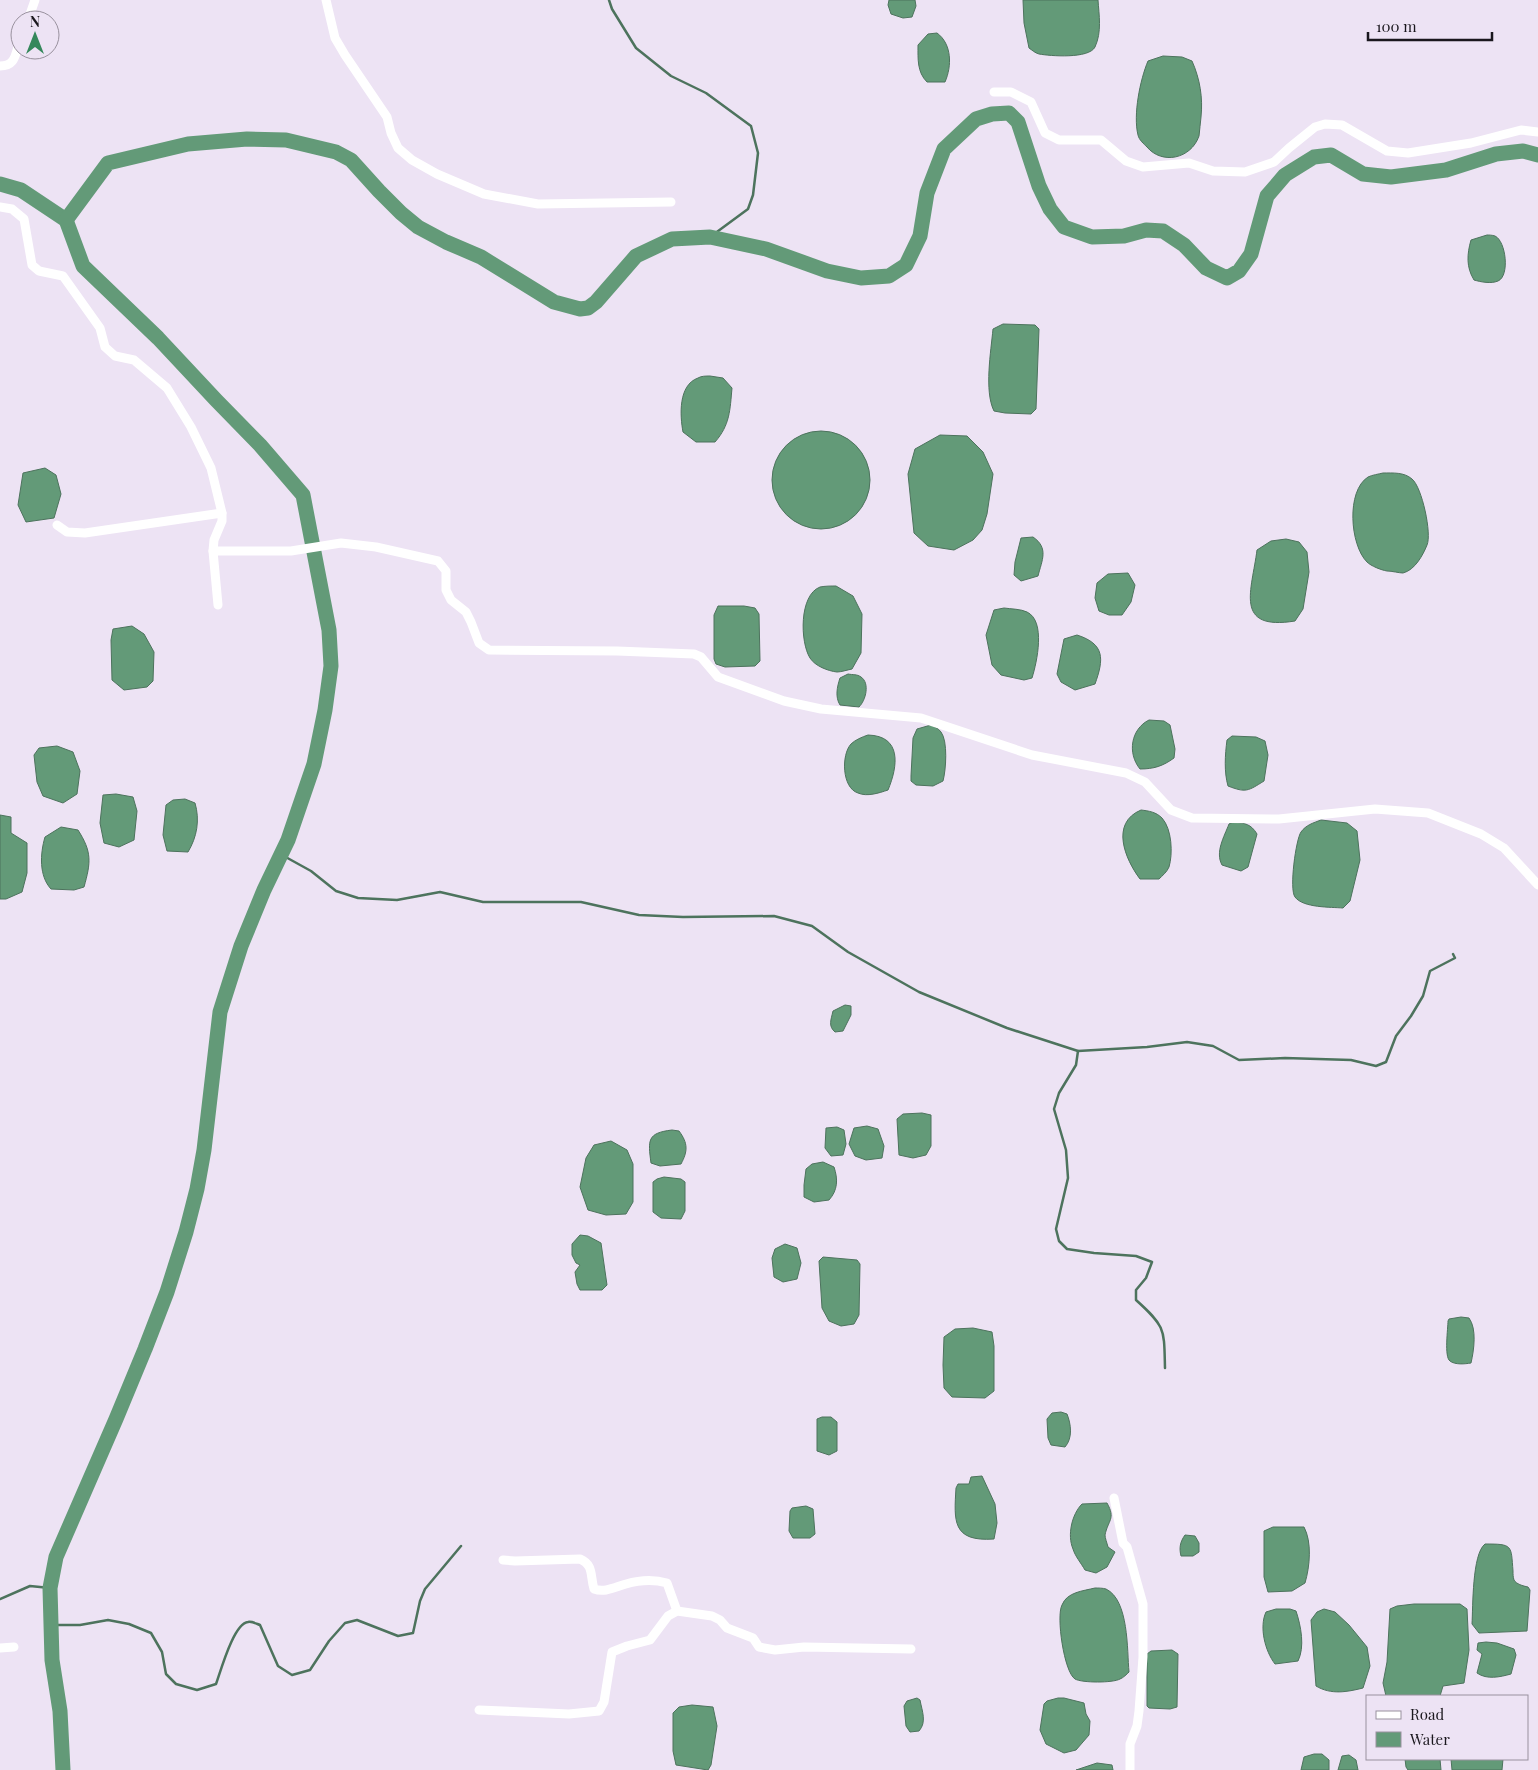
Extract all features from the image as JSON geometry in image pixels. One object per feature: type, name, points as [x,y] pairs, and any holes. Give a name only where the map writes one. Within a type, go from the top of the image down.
[{"type":"street","points":[[326,0],[335,38],[387,117],[391,133],[398,148],[412,160],[437,174],[484,194],[538,204],[670,202]]},
{"type":"street","points":[[0,66],[8,65],[13,60]]},
{"type":"street","points":[[994,92],[1012,92],[1031,102],[1046,133],[1059,140],[1101,140],[1126,161],[1143,166],[1190,163],[1213,171],[1245,172],[1274,162],[1315,127],[1325,124],[1342,125],[1387,152],[1408,153],[1471,143],[1521,130],[1538,132]]},
{"type":"street","points":[[0,207],[12,209],[24,219],[32,266],[39,271],[63,276],[100,328],[105,347],[115,356],[134,360],[167,388],[191,427],[211,468],[222,512],[222,521],[214,540],[212,551],[218,605]]},
{"type":"street","points":[[57,525],[67,532],[85,533],[222,512]]},
{"type":"street","points":[[212,551],[291,551],[341,543],[376,548],[438,562],[446,571],[446,590],[450,600],[466,612],[479,643],[489,650],[618,650],[694,654],[701,657],[718,677],[784,702],[821,709],[921,718],[1032,755],[1126,773],[1145,782],[1171,810],[1192,818],[1279,819],[1374,809],[1428,813],[1481,834],[1504,848],[1538,885]]},
{"type":"street","points":[[1114,1498],[1123,1543],[1127,1547],[1143,1604],[1140,1711],[1130,1744],[1130,1770]]},
{"type":"street","points":[[503,1560],[580,1559],[589,1565],[594,1589],[598,1590],[607,1590],[641,1581],[657,1580],[667,1583],[677,1611]]},
{"type":"street","points":[[480,1710],[569,1714],[599,1711],[604,1702],[612,1652],[650,1640],[668,1616],[677,1611],[712,1616],[720,1620],[727,1628],[752,1638],[759,1647],[775,1650],[804,1647],[911,1649]]},
{"type":"street","points":[[0,1648],[14,1647]]},
{"type":"water","points":[[889,0],[915,0],[916,6],[912,17],[903,18],[891,14],[888,5]]},
{"type":"water","points":[[1023,0],[1098,0],[1099,29],[1095,47],[1091,51],[1069,56],[1039,54],[1035,52],[1029,48],[1024,23]]},
{"type":"water","points":[[937,33],[946,43],[948,49],[949,69],[945,82],[927,82],[920,70],[918,45],[928,34]]},
{"type":"water","points":[[1163,56],[1182,57],[1192,61],[1199,82],[1201,96],[1202,110],[1199,136],[1190,150],[1176,157],[1160,156],[1153,153],[1139,139],[1138,135],[1136,118],[1138,98],[1145,69],[1148,61]]},
{"type":"water","points":[[1487,235],[1495,236],[1499,239],[1504,251],[1504,273],[1498,281],[1483,282],[1474,280],[1468,265],[1471,240]]},
{"type":"water","points":[[1003,324],[1035,325],[1039,329],[1036,409],[1031,414],[994,411],[991,403],[989,371],[993,329]]},
{"type":"water","points":[[701,377],[723,378],[732,388],[731,403],[724,429],[715,442],[696,442],[683,432],[681,418],[682,402],[687,387],[691,382]]},
{"type":"water","points":[[821,431],[840,435],[856,445],[866,461],[870,480],[866,499],[856,515],[840,525],[821,529],[802,525],[786,515],[776,499],[772,480],[776,461],[786,445],[802,435]]},
{"type":"water","points":[[940,435],[967,436],[983,452],[993,474],[987,514],[982,530],[973,540],[954,550],[928,546],[914,533],[908,474],[915,449]]},
{"type":"water","points":[[45,468],[56,475],[61,494],[54,518],[26,522],[18,505],[23,473]]},
{"type":"water","points":[[1383,473],[1402,474],[1412,479],[1419,491],[1427,521],[1427,545],[1415,565],[1403,573],[1382,570],[1367,562],[1361,554],[1354,531],[1354,506],[1356,494],[1361,484],[1368,477]]},
{"type":"water","points":[[1033,537],[1038,541],[1043,550],[1038,576],[1021,581],[1014,575],[1021,538]]},
{"type":"water","points":[[1286,539],[1299,542],[1307,552],[1309,572],[1303,609],[1295,621],[1275,622],[1262,620],[1254,613],[1250,593],[1257,550],[1271,541]]},
{"type":"water","points":[[1128,573],[1135,585],[1131,602],[1122,615],[1109,615],[1099,611],[1095,598],[1097,583],[1108,574]]},
{"type":"water","points":[[836,586],[853,596],[862,614],[861,653],[852,669],[837,672],[822,668],[812,661],[804,641],[803,631],[805,609],[808,599],[813,592],[820,587]]},
{"type":"water","points":[[718,606],[755,608],[759,614],[760,661],[755,666],[725,667],[716,664],[714,659],[714,615]]},
{"type":"water","points":[[1004,608],[1027,612],[1033,617],[1036,624],[1038,652],[1032,678],[1024,680],[1001,675],[992,665],[986,635],[994,610]]},
{"type":"water","points":[[132,626],[144,634],[154,652],[153,681],[147,687],[124,690],[112,680],[111,640],[113,629]]},
{"type":"water","points":[[1077,635],[1093,643],[1100,654],[1101,660],[1095,684],[1075,690],[1061,682],[1057,674],[1064,639]]},
{"type":"water","points":[[848,674],[859,676],[865,683],[865,696],[859,707],[840,705],[837,699],[840,678]]},
{"type":"water","points":[[1149,720],[1164,721],[1170,725],[1175,749],[1174,758],[1158,766],[1140,769],[1133,756],[1133,742],[1138,729]]},
{"type":"water","points":[[931,725],[941,732],[945,742],[946,763],[943,781],[933,786],[916,785],[911,781],[913,738],[917,729]]},
{"type":"water","points":[[868,735],[887,741],[892,747],[895,762],[888,790],[865,795],[853,790],[849,785],[846,778],[845,763],[851,744]]},
{"type":"water","points":[[1232,736],[1256,737],[1265,741],[1268,755],[1264,781],[1247,790],[1239,790],[1228,786],[1225,769],[1226,752],[1227,740]]},
{"type":"water","points":[[57,746],[73,752],[80,771],[77,794],[63,803],[43,796],[37,782],[34,755],[39,748]]},
{"type":"water","points":[[116,794],[133,797],[137,811],[134,840],[119,847],[104,843],[100,823],[103,795]]},
{"type":"water","points":[[185,799],[195,803],[197,809],[197,828],[194,840],[188,852],[167,851],[163,835],[166,805],[173,800]]},
{"type":"water","points":[[1141,810],[1160,816],[1170,835],[1171,855],[1169,867],[1159,879],[1140,879],[1129,862],[1123,842],[1123,832],[1126,823],[1131,816]]},
{"type":"water","points":[[0,815],[11,817],[11,833],[27,843],[27,873],[22,892],[6,899],[0,899]]},
{"type":"water","points":[[1321,820],[1347,823],[1357,831],[1360,860],[1350,901],[1343,908],[1304,903],[1295,897],[1293,892],[1294,864],[1299,836],[1310,824]]},
{"type":"water","points":[[1233,822],[1247,825],[1257,834],[1248,867],[1241,871],[1222,865],[1219,855],[1229,824]]},
{"type":"water","points":[[61,827],[78,830],[88,851],[89,864],[84,887],[74,890],[51,889],[44,878],[42,850],[45,837]]},
{"type":"water","points":[[845,1005],[851,1006],[851,1015],[843,1031],[835,1032],[831,1025],[833,1011]]},
{"type":"water","points":[[922,1113],[931,1115],[931,1146],[926,1155],[913,1158],[899,1155],[897,1119],[903,1114]]},
{"type":"water","points":[[867,1126],[878,1129],[884,1146],[882,1158],[866,1160],[855,1156],[849,1144],[854,1128]]},
{"type":"water","points":[[837,1127],[844,1130],[846,1144],[843,1155],[831,1156],[825,1148],[826,1128]]},
{"type":"water","points":[[672,1130],[679,1131],[684,1139],[686,1151],[681,1164],[660,1166],[651,1163],[651,1139],[658,1133]]},
{"type":"water","points":[[611,1141],[627,1150],[633,1164],[633,1202],[626,1214],[606,1215],[588,1210],[580,1187],[586,1158],[594,1145]]},
{"type":"water","points":[[823,1162],[834,1167],[837,1180],[836,1188],[829,1200],[814,1202],[804,1197],[806,1169],[812,1164]]},
{"type":"water","points":[[664,1177],[681,1179],[685,1182],[685,1211],[681,1219],[661,1218],[653,1212],[653,1182]]},
{"type":"water","points":[[580,1235],[588,1236],[601,1243],[607,1285],[602,1290],[580,1290],[577,1284],[575,1272],[580,1265],[576,1263],[572,1255],[572,1244]]},
{"type":"water","points":[[785,1244],[797,1248],[801,1263],[797,1279],[783,1282],[774,1277],[772,1258],[775,1249]]},
{"type":"water","points":[[823,1257],[857,1260],[860,1264],[859,1315],[854,1324],[841,1326],[829,1321],[822,1308],[819,1261]]},
{"type":"water","points":[[1469,1318],[1472,1323],[1474,1346],[1471,1363],[1460,1364],[1452,1362],[1447,1354],[1448,1321],[1449,1319]]},
{"type":"water","points":[[973,1328],[992,1332],[994,1346],[994,1391],[985,1398],[952,1397],[944,1388],[944,1337],[955,1329]]},
{"type":"water","points":[[1061,1412],[1067,1414],[1070,1422],[1070,1435],[1065,1447],[1051,1445],[1048,1438],[1047,1419],[1052,1413]]},
{"type":"water","points":[[831,1417],[837,1422],[837,1451],[829,1455],[817,1451],[817,1419]]},
{"type":"water","points":[[982,1476],[995,1504],[997,1523],[994,1539],[970,1537],[963,1533],[956,1519],[955,1500],[958,1484],[969,1484],[971,1477]]},
{"type":"water","points":[[1107,1503],[1111,1516],[1105,1536],[1108,1547],[1115,1552],[1107,1567],[1096,1573],[1085,1570],[1075,1554],[1070,1537],[1073,1519],[1082,1504]]},
{"type":"water","points":[[806,1506],[813,1509],[815,1534],[810,1538],[793,1538],[789,1531],[790,1511],[792,1508]]},
{"type":"water","points":[[1273,1527],[1304,1527],[1307,1533],[1309,1562],[1307,1576],[1305,1583],[1292,1591],[1268,1592],[1264,1577],[1264,1531]]},
{"type":"water","points":[[1185,1535],[1195,1536],[1199,1543],[1199,1552],[1193,1556],[1181,1556],[1180,1545]]},
{"type":"water","points":[[1485,1544],[1501,1545],[1509,1548],[1512,1556],[1514,1580],[1530,1590],[1527,1631],[1479,1633],[1472,1624],[1475,1569]]},
{"type":"water","points":[[1095,1588],[1106,1589],[1114,1595],[1123,1614],[1127,1639],[1129,1672],[1122,1678],[1105,1682],[1075,1679],[1067,1666],[1062,1644],[1060,1611],[1064,1601],[1071,1595]]},
{"type":"water","points":[[1460,1604],[1467,1609],[1469,1650],[1464,1683],[1443,1686],[1440,1695],[1386,1695],[1383,1683],[1387,1662],[1390,1609],[1397,1606]]},
{"type":"water","points":[[1276,1609],[1296,1611],[1302,1636],[1298,1661],[1275,1664],[1268,1652],[1263,1632],[1264,1618],[1266,1612]]},
{"type":"water","points":[[1324,1609],[1335,1612],[1349,1625],[1367,1647],[1370,1666],[1363,1688],[1333,1692],[1316,1686],[1311,1620],[1317,1612]]},
{"type":"water","points":[[1478,1643],[1497,1643],[1514,1649],[1516,1655],[1511,1674],[1489,1677],[1477,1673],[1482,1654],[1477,1650]]},
{"type":"water","points":[[1172,1650],[1178,1654],[1177,1707],[1170,1709],[1149,1708],[1147,1706],[1147,1654],[1151,1651]]},
{"type":"water","points":[[917,1698],[920,1700],[923,1724],[919,1731],[910,1732],[906,1726],[904,1706],[907,1701]]},
{"type":"water","points":[[1058,1698],[1084,1703],[1086,1714],[1090,1721],[1089,1735],[1076,1750],[1064,1753],[1046,1744],[1040,1730],[1044,1704],[1047,1701]]},
{"type":"water","points":[[692,1705],[713,1707],[717,1726],[711,1765],[708,1770],[676,1765],[673,1751],[673,1713],[679,1707]]},
{"type":"water","points":[[1322,1754],[1329,1760],[1329,1770],[1301,1770],[1304,1757]]},
{"type":"water","points":[[1349,1755],[1356,1760],[1358,1770],[1338,1770],[1342,1756]]},
{"type":"water","points":[[1405,1760],[1440,1760],[1441,1770],[1408,1770]]},
{"type":"water","points":[[1451,1760],[1503,1760],[1502,1770],[1452,1770]]},
{"type":"water","points":[[1097,1763],[1112,1765],[1113,1770],[1076,1770]]},
{"type":"waterway","points":[[609,0],[612,9],[636,48],[671,76],[706,93],[751,126],[758,153],[753,195],[748,209],[710,237]]},
{"type":"waterway","points":[[66,220],[108,163],[188,144],[247,139],[286,140],[336,152],[351,160],[379,191],[418,227],[446,242],[481,257],[554,302],[580,309],[588,308],[596,302],[636,256],[672,239],[710,237],[766,249],[827,271],[861,278],[889,276],[906,265],[920,236],[927,193],[944,149],[976,119],[992,114],[1009,113],[1018,122],[1039,186],[1050,209],[1064,227],[1092,237],[1124,236],[1146,230],[1163,231],[1184,245],[1206,268],[1227,278],[1239,271],[1251,254],[1267,196],[1285,175],[1314,157],[1331,155],[1363,174],[1391,177],[1446,170],[1496,154],[1523,151],[1538,155]]},
{"type":"waterway","points":[[0,184],[21,190],[66,220],[83,266],[158,338],[260,445],[303,495],[329,630],[331,666],[325,710],[314,764],[288,840],[264,890],[241,946],[220,1012],[204,1150],[197,1189],[186,1232],[167,1292],[145,1349],[56,1557],[50,1588],[52,1660],[60,1711],[63,1770]]},
{"type":"waterway","points":[[282,855],[311,871],[336,891],[358,898],[397,900],[440,892],[483,902],[581,902],[639,915],[683,917],[774,916],[812,926],[848,952],[919,992],[1007,1028],[1078,1051],[1147,1047],[1187,1042],[1213,1046],[1239,1060],[1285,1058],[1351,1060],[1376,1066],[1386,1062],[1396,1036],[1423,996],[1430,971],[1455,958],[1453,954]]},
{"type":"waterway","points":[[1078,1051],[1076,1065],[1059,1093],[1054,1109],[1066,1150],[1068,1178],[1056,1229],[1059,1241],[1067,1249],[1136,1256],[1152,1262],[1146,1278],[1136,1290],[1136,1300],[1153,1317],[1161,1330],[1165,1368]]},
{"type":"waterway","points":[[51,1625],[80,1625],[108,1620],[129,1624],[151,1633],[162,1652],[166,1674],[176,1684],[197,1690],[216,1684],[233,1638],[243,1624],[251,1622],[260,1625],[278,1666],[292,1675],[310,1670],[329,1641],[345,1623],[357,1620],[398,1636],[413,1633],[420,1601],[425,1589],[461,1546]]},
{"type":"waterway","points":[[0,1599],[30,1586],[50,1588]]}]
